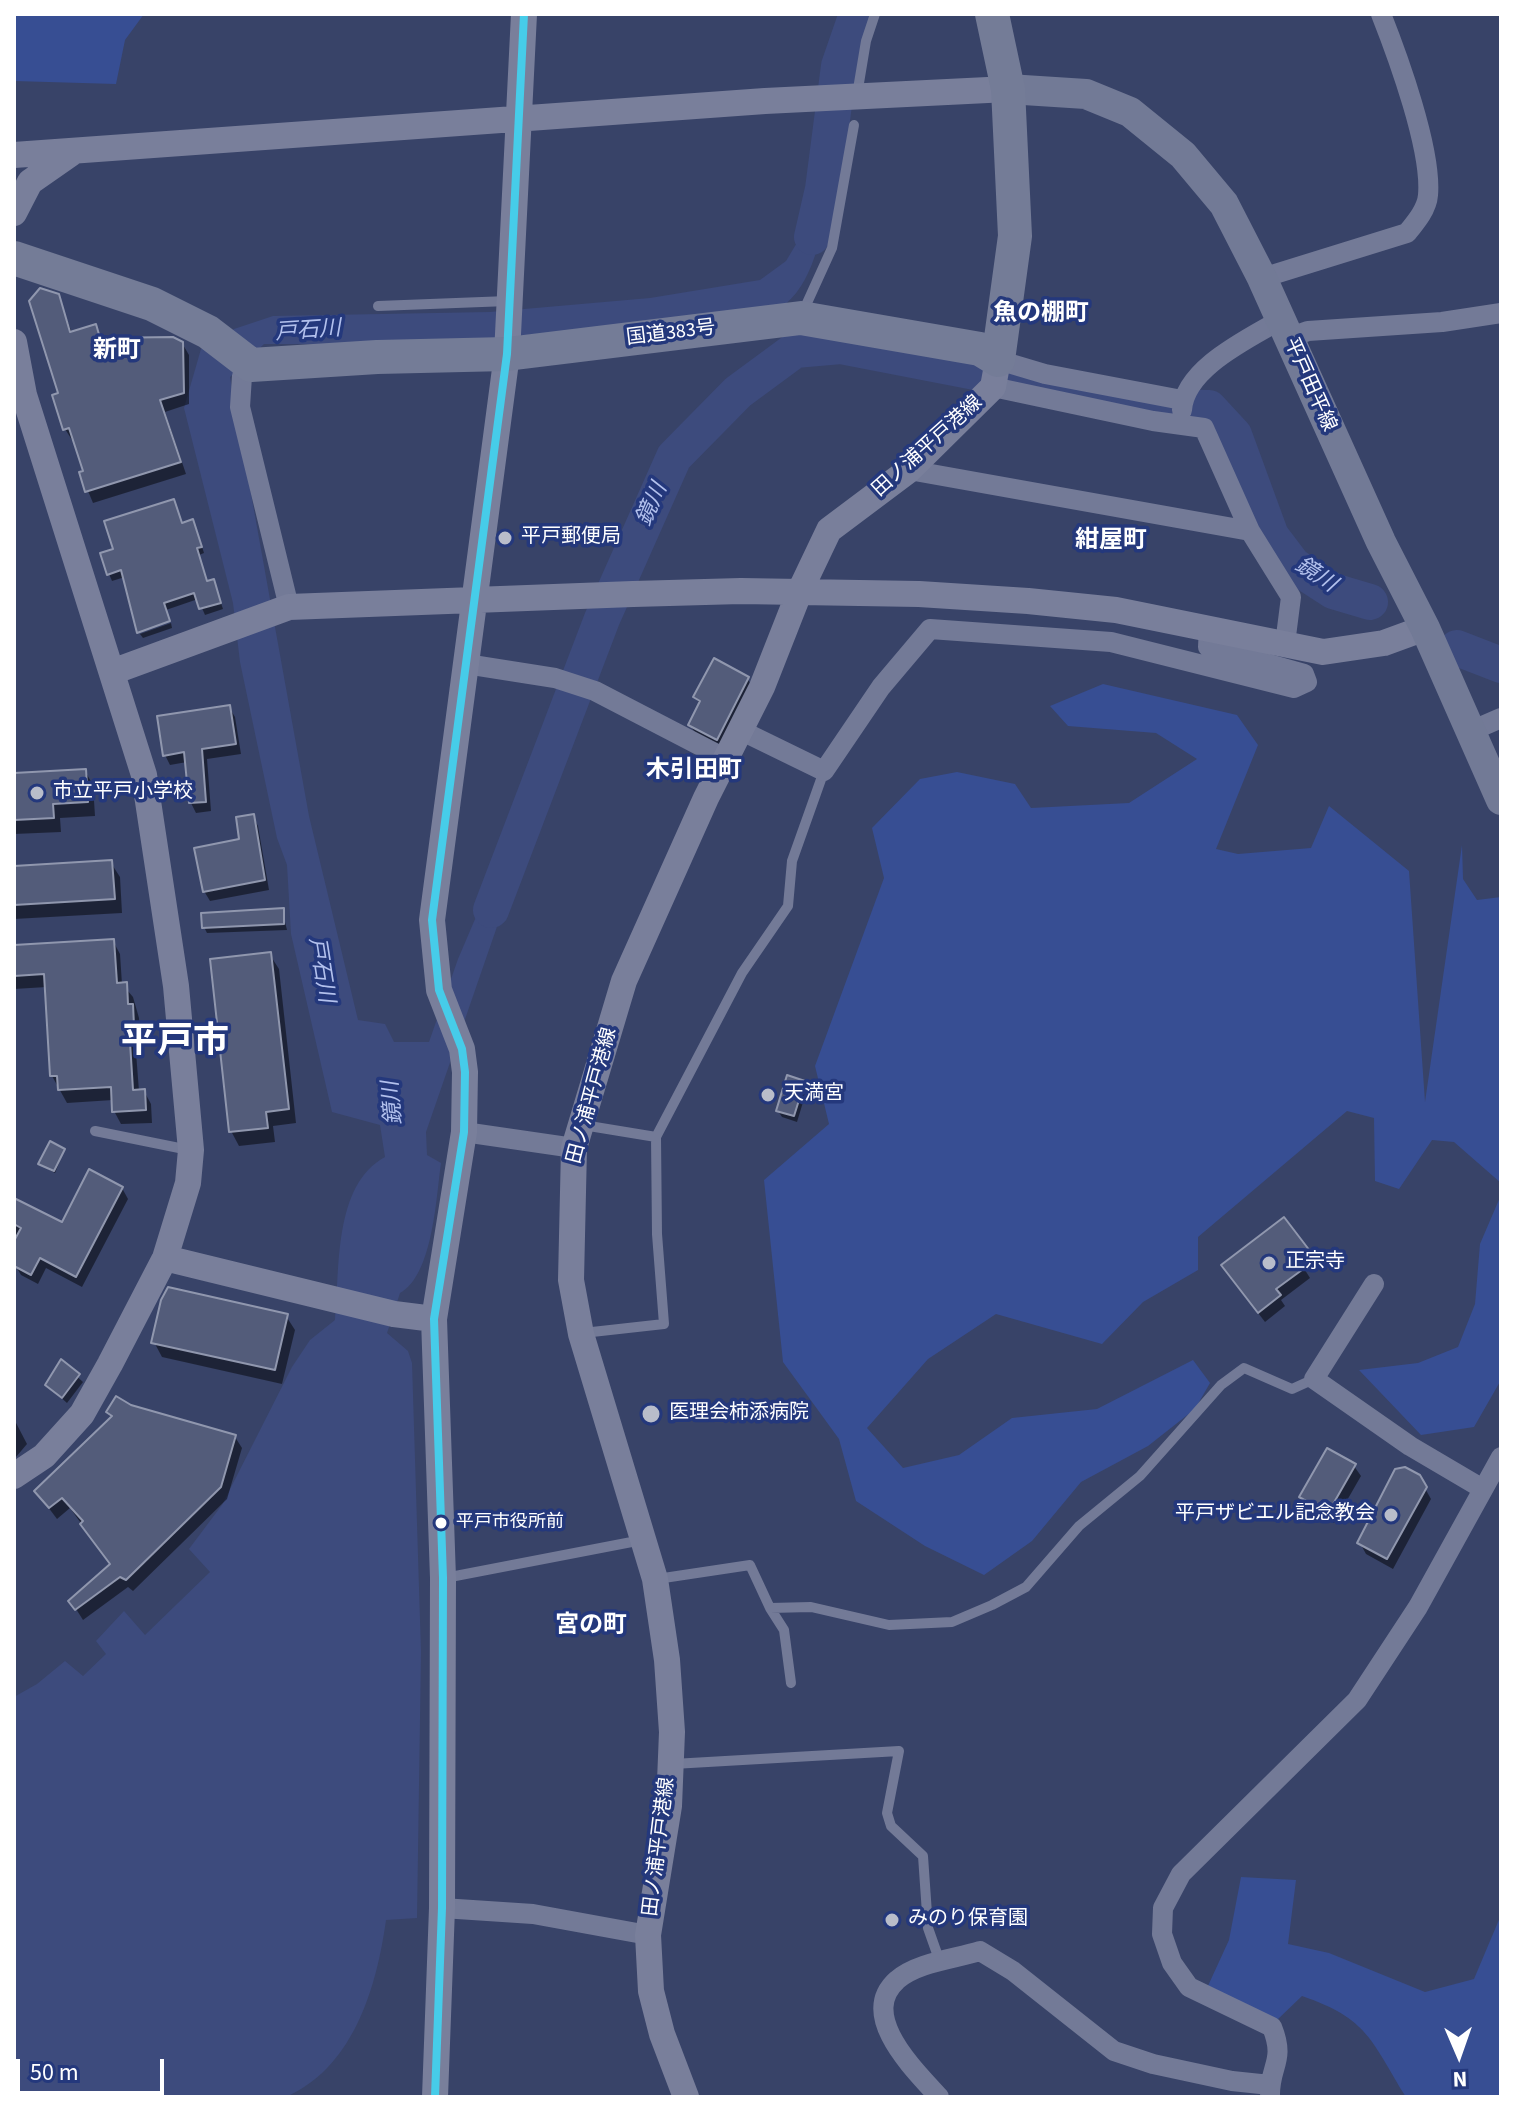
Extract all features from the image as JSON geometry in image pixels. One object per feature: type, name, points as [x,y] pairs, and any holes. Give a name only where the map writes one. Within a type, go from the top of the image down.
[{"type":"highway","points":[[992,14],[1008,89],[1015,236],[996,373]]},
{"type":"highway","points":[[14,258],[152,304],[208,332],[251,365]]},
{"type":"highway","name":"国道383号","points":[[251,365],[507,354],[801,318],[980,349],[996,373]]},
{"type":"main road","name":"平戸田平線","points":[[1008,89],[1086,94],[1130,112],[1183,155],[1224,204],[1262,278],[1381,542],[1425,628],[1501,800]]},
{"type":"street","points":[[435,2097],[442,1908],[443,1578],[434,1319],[464,1132],[465,1072],[462,1049],[439,990],[432,920],[507,354],[524,14]]},
{"type":"street","points":[[1262,278],[1407,233],[1420,218],[1428,197],[1425,164],[1406,81],[1381,14]]},
{"type":"street","points":[[14,155],[80,147],[1008,89]]},
{"type":"street","points":[[14,213],[30,182],[80,147]]},
{"type":"street","points":[[1181,413],[1211,362],[1284,329],[1308,331],[1501,313]]},
{"type":"street","points":[[14,342],[24,395],[144,775],[186,1070],[191,1150],[188,1183],[165,1258],[82,1414],[44,1456],[14,1476]]},
{"type":"street","points":[[251,365],[242,376],[240,407],[289,607]]},
{"type":"street","points":[[996,373],[1045,374],[1181,413],[1204,428],[1250,531],[1291,597],[1285,644]]},
{"type":"street","name":"田ノ浦平戸港線","points":[[686,2097],[662,2034],[651,1991],[648,1935],[669,1806],[671,1764],[667,1660],[655,1579],[581,1334],[571,1280],[578,1136],[624,981],[706,798],[742,731],[799,593],[829,530],[909,470],[996,373]]},
{"type":"street","points":[[909,470],[1250,531]]},
{"type":"street","points":[[112,672],[289,607],[633,594],[919,594],[1028,601],[1116,610],[1323,652],[1349,651],[1384,643],[1425,628]]},
{"type":"street","points":[[742,731],[824,771],[881,687],[930,629],[1111,642],[1294,688],[1307,682],[1304,674],[1208,647],[1209,627]]},
{"type":"street","points":[[466,664],[555,678],[595,691],[728,760]]},
{"type":"street","points":[[1471,731],[1501,718]]},
{"type":"street","points":[[464,1132],[578,1136]]},
{"type":"street","points":[[165,1258],[314,1296],[394,1314],[434,1319]]},
{"type":"street","points":[[1374,1284],[1314,1379],[1410,1446],[1483,1489]]},
{"type":"street","points":[[939,2097],[896,2050],[887,2031],[885,2010],[896,1981],[980,1951],[1013,1971],[1114,2051],[1153,2064],[1270,2091],[1280,2056],[1272,2027],[1189,1987],[1172,1963],[1162,1934],[1163,1908],[1181,1874],[1357,1700],[1418,1607],[1501,1457]]},
{"type":"street","points":[[442,1908],[533,1914],[648,1935]]},
{"type":"lane","points":[[857,97],[866,41],[875,14]]},
{"type":"lane","points":[[801,318],[832,248],[854,125]]},
{"type":"lane","points":[[378,306],[510,305]]},
{"type":"lane","points":[[581,1334],[664,1324],[657,1234],[656,1137],[742,973],[788,906],[792,861],[824,771]]},
{"type":"lane","points":[[95,1131],[191,1150]]},
{"type":"lane","points":[[578,1136],[656,1137]]},
{"type":"lane","points":[[770,1608],[811,1607],[889,1625],[952,1622],[1026,1587],[1079,1526],[1140,1476],[1221,1385],[1244,1368],[1292,1389],[1314,1379]]},
{"type":"lane","points":[[443,1578],[645,1540]]},
{"type":"lane","points":[[655,1579],[750,1565],[784,1630],[791,1683]]},
{"type":"lane","points":[[671,1764],[899,1751],[887,1813],[891,1826],[923,1856],[928,1928],[940,1963]]},
{"type":"shaded area","points":[[14,14],[144,14],[125,40],[116,84],[14,81]]},
{"type":"shaded area","points":[[1103,684],[1237,715],[1258,745],[1216,849],[1238,854],[1311,848],[1329,806],[1409,871],[1425,1102],[1462,845],[1463,879],[1477,900],[1501,897],[1501,1183],[1454,1142],[1432,1140],[1399,1189],[1375,1181],[1374,1118],[1347,1111],[1198,1237],[1198,1270],[1143,1302],[1102,1344],[996,1314],[928,1359],[867,1428],[903,1468],[959,1455],[1012,1418],[1097,1409],[1193,1360],[1210,1383],[1195,1409],[1148,1446],[1081,1482],[1032,1541],[984,1575],[925,1546],[856,1501],[839,1439],[783,1362],[764,1180],[829,1124],[815,1066],[884,878],[872,828],[920,779],[957,772],[1015,784],[1031,808],[1129,803],[1197,759],[1156,733],[1068,726],[1050,706]]},
{"type":"shaded area","points":[[1501,1195],[1501,1380],[1474,1427],[1421,1435],[1359,1370],[1418,1363],[1458,1347],[1475,1304],[1480,1244]]},
{"type":"shaded area","points":[[1241,1877],[1296,1880],[1288,1944],[1329,1953],[1425,1992],[1474,1979],[1501,1915],[1501,2097],[1406,2097],[1366,2034],[1342,2014],[1302,1996],[1277,2020],[1207,1988],[1229,1940]]},
{"type":"water","points":[[816,185],[831,194],[819,242],[801,287],[779,309],[441,344],[264,344],[230,377],[309,816],[358,1020],[385,1024],[394,1042],[429,1042],[458,959],[499,863],[519,863],[426,1132],[427,1155],[441,1163],[435,1215],[420,1270],[400,1293],[387,1333],[408,1351],[412,1363],[421,1652],[417,1918],[386,1920],[369,1996],[347,2043],[331,2064],[290,2095],[269,2099],[14,2097],[14,1697],[37,1684],[65,1661],[83,1676],[106,1654],[96,1641],[124,1611],[145,1635],[210,1572],[189,1549],[222,1505],[292,1367],[310,1340],[335,1320],[339,1254],[348,1208],[356,1187],[368,1170],[385,1157],[380,1125],[332,1112],[291,934],[287,865],[277,838],[240,662],[233,603],[184,408],[201,349],[234,329],[273,316],[490,312],[650,298],[760,280],[786,261],[798,241]]},
{"type":"building","points":[[40,288],[59,294],[70,332],[96,324],[100,338],[173,337],[183,342],[184,393],[160,400],[181,462],[85,492],[79,472],[83,471],[69,428],[63,430],[52,395],[58,393],[29,301]]},
{"type":"building","points":[[174,499],[182,523],[193,519],[202,547],[197,548],[207,581],[214,579],[221,603],[199,609],[194,593],[164,603],[170,621],[137,633],[121,570],[107,575],[100,553],[113,549],[104,521]]},
{"type":"building","points":[[714,658],[749,677],[717,740],[688,725],[700,701],[693,697]]},
{"type":"building","points":[[230,705],[236,744],[202,749],[206,802],[189,803],[184,752],[163,756],[157,716]]},
{"type":"building","points":[[86,769],[88,802],[53,804],[54,818],[14,820],[14,773]]},
{"type":"building","points":[[254,814],[265,880],[203,892],[194,848],[239,839],[236,817]]},
{"type":"building","points":[[112,860],[115,899],[14,905],[14,866]]},
{"type":"building","points":[[284,908],[284,924],[202,928],[201,913]]},
{"type":"building","points":[[114,939],[117,983],[127,982],[128,1004],[133,1004],[134,1026],[129,1026],[133,1090],[145,1089],[146,1110],[112,1112],[111,1087],[58,1090],[57,1076],[50,1076],[44,974],[14,976],[14,945]]},
{"type":"building","points":[[271,952],[289,1109],[266,1112],[268,1128],[229,1132],[210,959]]},
{"type":"building","points":[[787,1075],[805,1081],[794,1116],[776,1111]]},
{"type":"building","points":[[50,1141],[65,1149],[54,1171],[38,1164]]},
{"type":"building","points":[[89,1169],[123,1187],[76,1277],[40,1258],[31,1275],[14,1266],[14,1241],[21,1228],[14,1224],[14,1198],[62,1222]]},
{"type":"building","points":[[1284,1217],[1310,1251],[1300,1259],[1306,1267],[1276,1289],[1281,1295],[1258,1313],[1221,1265]]},
{"type":"building","points":[[168,1287],[288,1314],[275,1370],[151,1343],[161,1300]]},
{"type":"building","points":[[61,1359],[80,1374],[62,1398],[45,1385]]},
{"type":"building","points":[[116,1396],[131,1405],[236,1435],[221,1487],[126,1580],[120,1577],[75,1610],[68,1601],[110,1564],[80,1524],[83,1521],[62,1498],[49,1508],[34,1491],[112,1416],[106,1412]]},
{"type":"building","points":[[1327,1448],[1356,1464],[1328,1513],[1299,1497]]},
{"type":"building","name":"平戸ザビエル記念教会","points":[[1405,1467],[1420,1475],[1427,1487],[1387,1559],[1357,1543],[1395,1469]]},
{"type":"waterway","name":"戸石川","points":[[812,237],[823,189],[839,66],[857,14]]},
{"type":"waterway","name":"鏡川","points":[[491,910],[602,619],[674,457],[738,392],[795,350],[841,346],[1156,407],[1209,408],[1234,435],[1271,536],[1293,565],[1333,591],[1370,602]]},
{"type":"waterway","name":"鏡川","points":[[1457,648],[1501,665]]},
{"type":"transit line","points":[[435,2097],[442,1908],[443,1578],[434,1319],[464,1132],[465,1072],[462,1049],[439,990],[432,920],[507,354],[524,14]]},
{"type":"place","name":"平戸郵便局","points":[[505,538]]},
{"type":"place","name":"市立平戸小学校","points":[[37,793]]},
{"type":"place","name":"天満宮","points":[[768,1095]]},
{"type":"place","name":"正宗寺","points":[[1269,1263]]},
{"type":"place","name":"医理会柿添病院","points":[[651,1414]]},
{"type":"place","name":"平戸ザビエル記念教会","points":[[1391,1515]]},
{"type":"place","name":"平戸市役所前","points":[[441,1523]]},
{"type":"place","name":"みのり保育園","points":[[892,1920]]},
{"type":"district","name":"魚の棚町","points":[[1041,315]]},
{"type":"district","name":"新町","points":[[117,352]]},
{"type":"district","name":"紺屋町","points":[[1111,542]]},
{"type":"district","name":"木引田町","points":[[694,772]]},
{"type":"district","name":"平戸市","points":[[175,1044]]},
{"type":"district","name":"宮の町","points":[[591,1627]]}]
